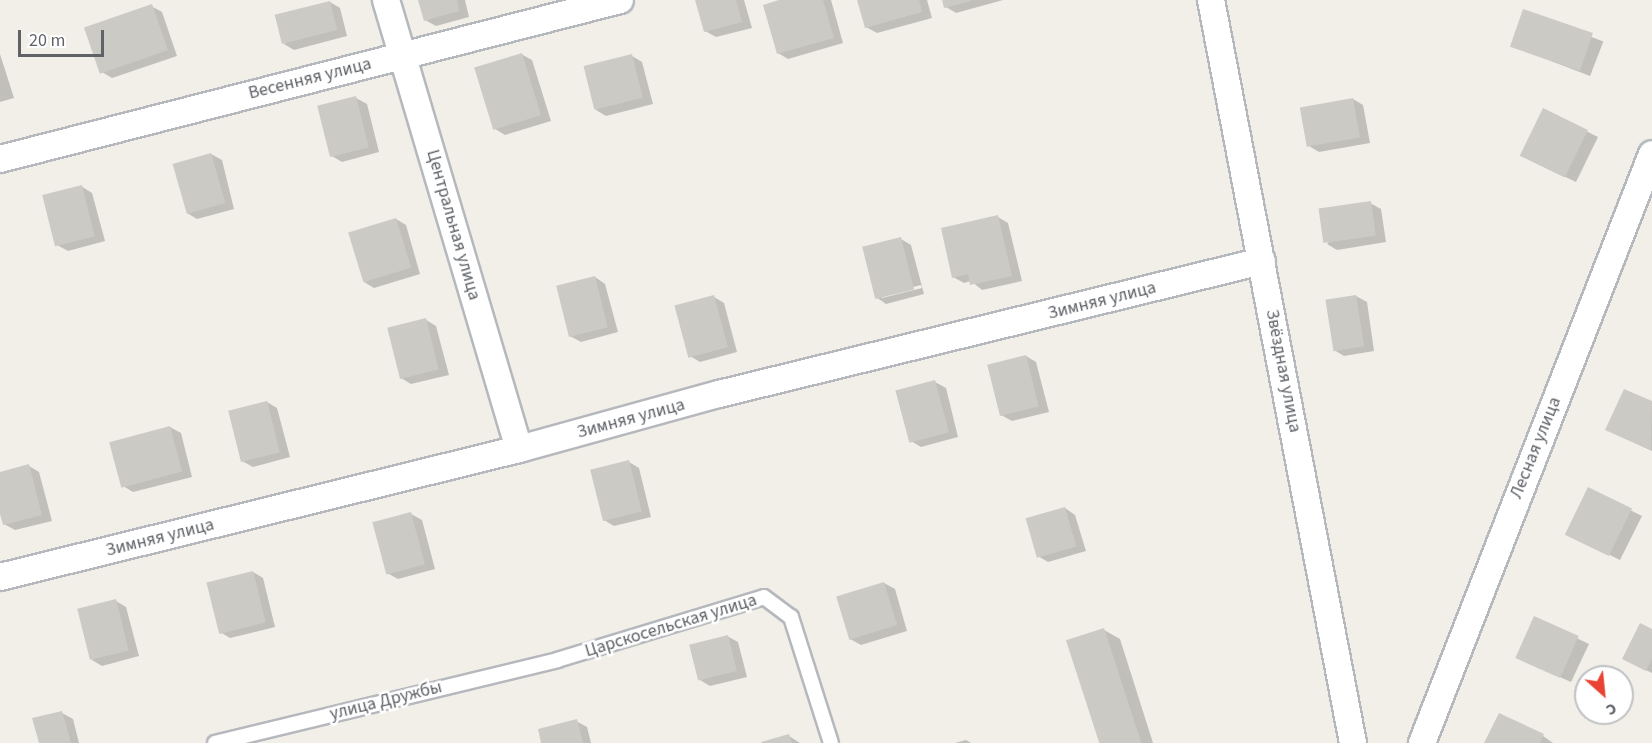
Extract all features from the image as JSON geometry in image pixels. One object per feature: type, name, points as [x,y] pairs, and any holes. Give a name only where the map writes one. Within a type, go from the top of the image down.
[{"type":"street","name":"Центральная улица","points":[[386,0],[519,449]]},
{"type":"street","name":"Весенняя улица","points":[[0,159],[620,0]]},
{"type":"street","name":"Звёздная улица","points":[[1211,0],[1353,743]]},
{"type":"street","name":"Лесная улица","points":[[1422,743],[1652,154]]},
{"type":"street","name":"Зимняя улица","points":[[0,577],[519,449],[719,394],[1262,261]]},
{"type":"lane","name":"Царскосельская улица","points":[[557,660],[764,597],[791,617],[831,743]]},
{"type":"lane","name":"улица Дружбы","points":[[215,743],[557,660]]},
{"type":"building","points":[[418,0],[457,0],[459,11],[424,21]]},
{"type":"building","points":[[695,0],[736,0],[742,22],[704,32]]},
{"type":"building","points":[[779,0],[823,0],[834,38],[777,54],[763,5]]},
{"type":"building","points":[[857,0],[919,0],[922,12],[865,28]]},
{"type":"building","points":[[942,0],[971,0],[971,1],[944,8]]},
{"type":"building","points":[[330,1],[337,30],[282,44],[275,15]]},
{"type":"building","points":[[152,4],[168,50],[100,74],[84,27]]},
{"type":"building","points":[[1523,9],[1593,33],[1580,71],[1510,47]]},
{"type":"building","points":[[522,53],[541,115],[493,130],[474,68]]},
{"type":"building","points":[[632,54],[643,98],[594,110],[583,66]]},
{"type":"building","points":[[356,96],[369,147],[330,157],[317,106]]},
{"type":"building","points":[[1353,98],[1360,137],[1307,147],[1300,107]]},
{"type":"building","points":[[1543,108],[1588,130],[1565,178],[1520,156]]},
{"type":"building","points":[[211,153],[225,203],[187,214],[173,164]]},
{"type":"building","points":[[82,185],[95,236],[55,246],[42,195]]},
{"type":"building","points":[[1371,201],[1376,236],[1323,243],[1319,208]]},
{"type":"building","points":[[998,215],[1012,276],[970,285],[968,274],[952,278],[941,228]]},
{"type":"building","points":[[396,218],[411,268],[363,282],[348,233]]},
{"type":"building","points":[[901,237],[914,289],[875,299],[862,247]]},
{"type":"building","points":[[595,276],[608,327],[569,337],[556,286]]},
{"type":"building","points":[[714,295],[728,347],[688,358],[674,306]]},
{"type":"building","points":[[1356,295],[1364,346],[1334,351],[1325,300]]},
{"type":"building","points":[[426,318],[439,369],[400,379],[387,328]]},
{"type":"building","points":[[1026,355],[1039,406],[1000,416],[987,365]]},
{"type":"building","points":[[935,380],[949,432],[909,443],[895,391]]},
{"type":"building","points":[[1624,389],[1652,401],[1651,450],[1605,430]]},
{"type":"building","points":[[267,401],[280,452],[241,462],[228,411]]},
{"type":"building","points":[[170,426],[182,471],[121,488],[109,442]]},
{"type":"building","points":[[629,460],[642,511],[603,521],[590,470]]},
{"type":"building","points":[[29,464],[42,515],[3,525],[0,514],[0,472]]},
{"type":"building","points":[[1588,487],[1632,508],[1609,556],[1565,535]]},
{"type":"building","points":[[1065,507],[1076,546],[1037,558],[1026,518]]},
{"type":"building","points":[[411,512],[425,564],[386,575],[372,522]]},
{"type":"building","points":[[253,571],[266,622],[219,634],[206,583]]},
{"type":"building","points":[[884,582],[897,625],[849,640],[836,597]]},
{"type":"building","points":[[116,599],[129,650],[90,660],[77,609]]},
{"type":"building","points":[[1534,616],[1579,636],[1560,678],[1515,658]]},
{"type":"building","points":[[1640,623],[1652,629],[1652,659],[1646,671],[1622,659]]},
{"type":"building","points":[[1104,628],[1141,743],[1099,743],[1066,640]]},
{"type":"building","points":[[728,635],[737,671],[698,681],[689,645]]},
{"type":"building","points":[[62,711],[71,743],[39,743],[32,718]]},
{"type":"building","points":[[1499,713],[1544,734],[1540,743],[1484,743]]},
{"type":"building","points":[[577,719],[583,743],[541,743],[538,729]]},
{"type":"building","points":[[789,734],[792,743],[761,742]]}]
